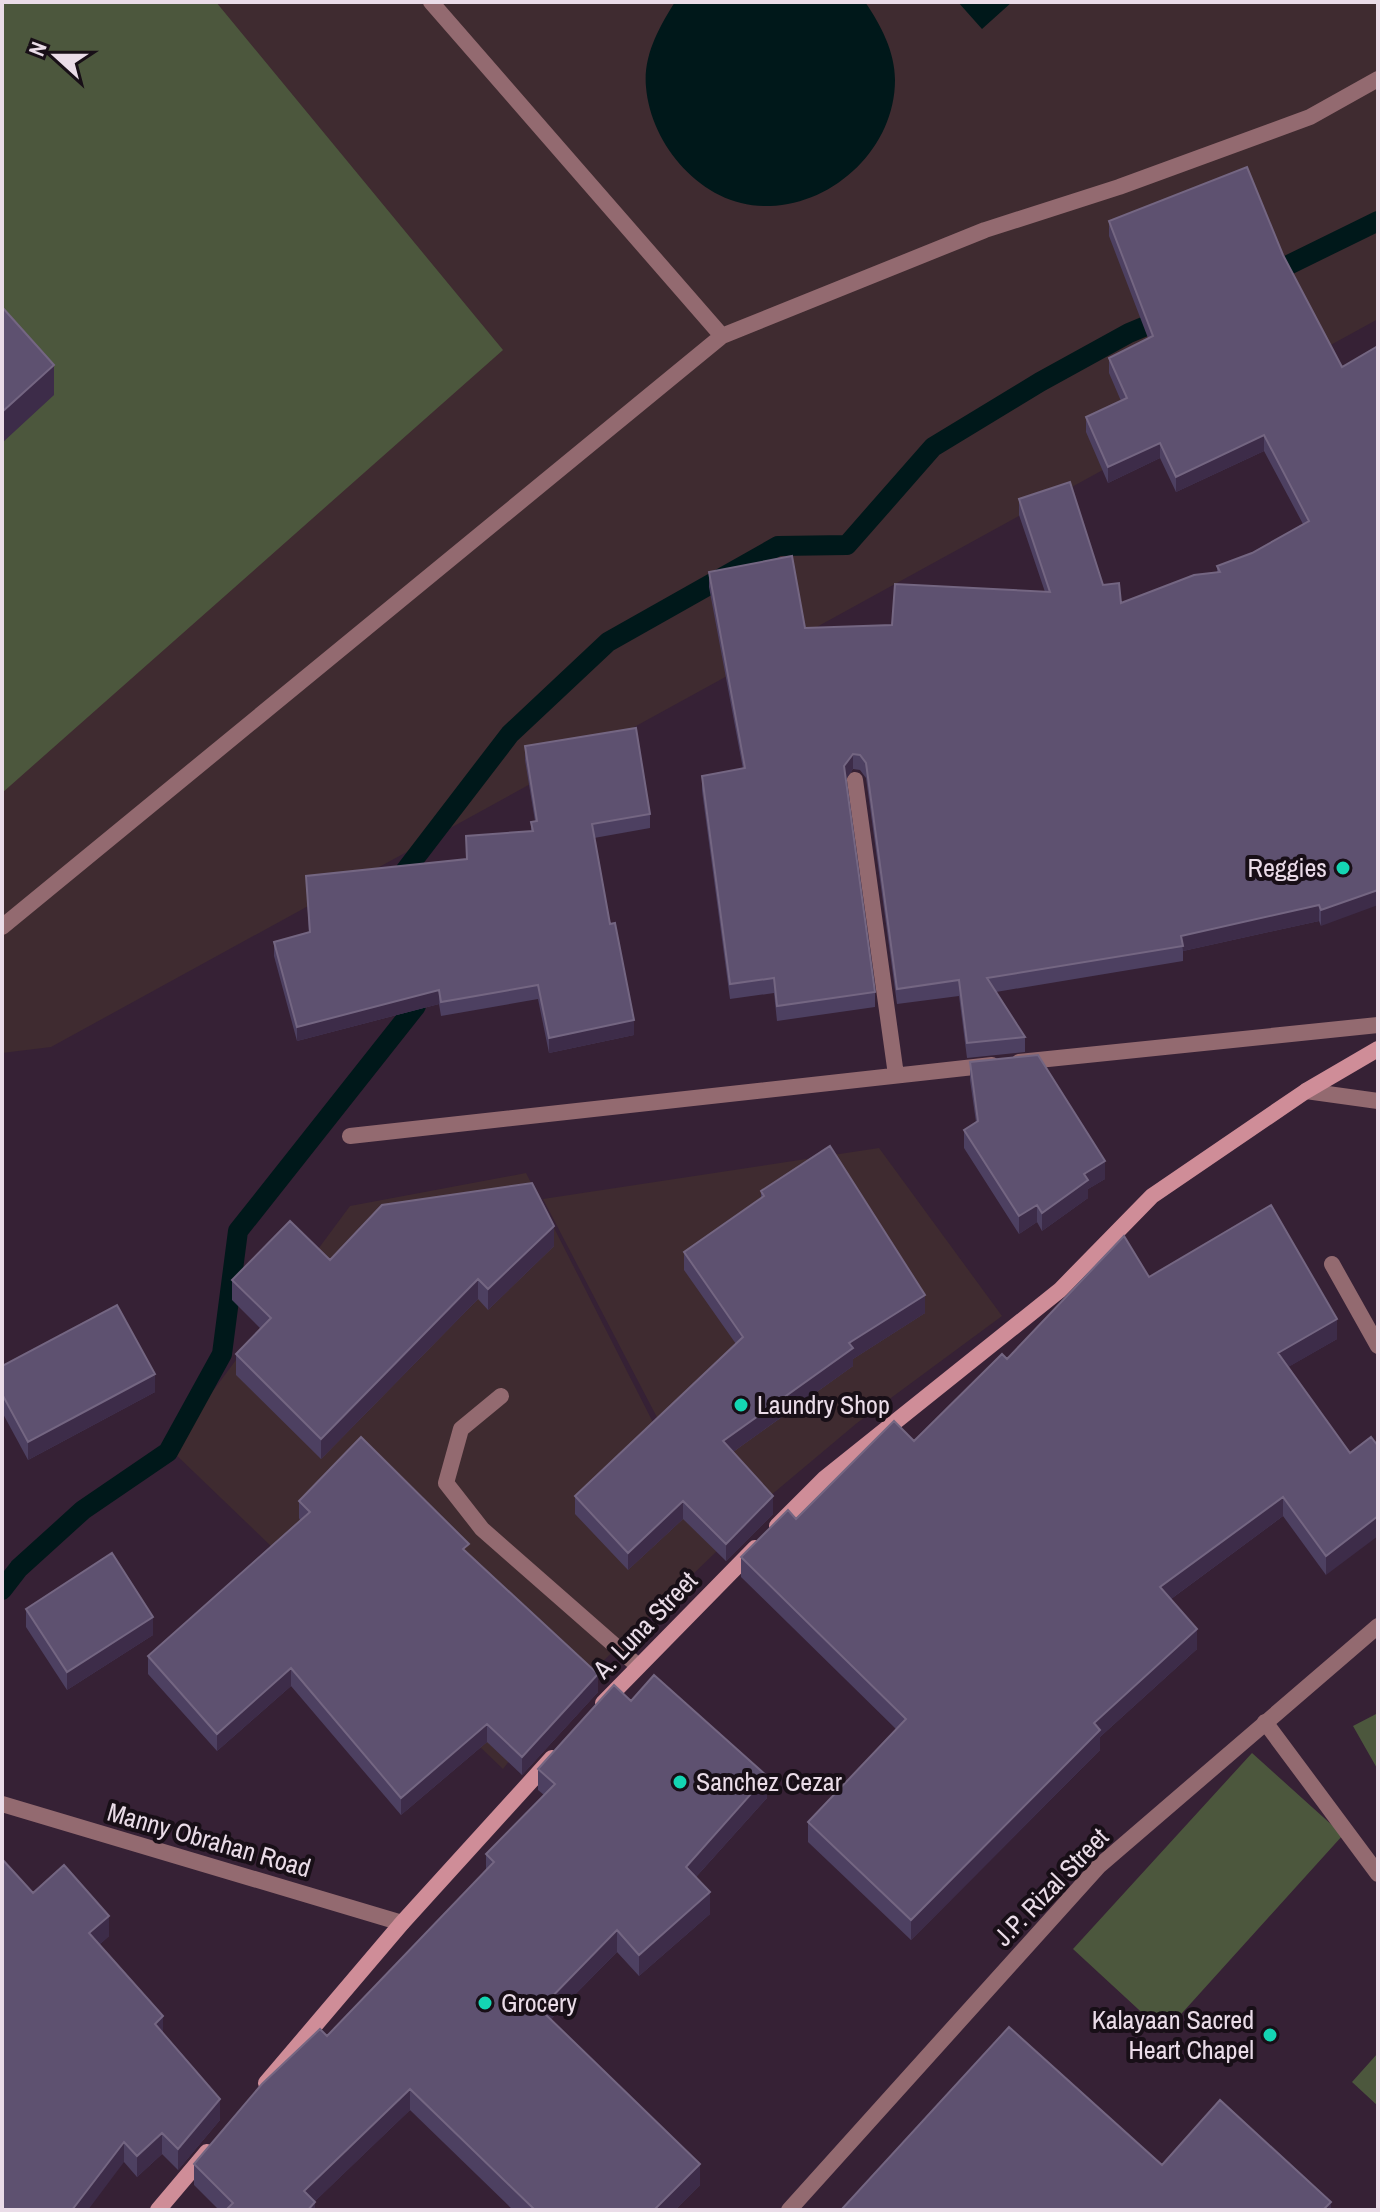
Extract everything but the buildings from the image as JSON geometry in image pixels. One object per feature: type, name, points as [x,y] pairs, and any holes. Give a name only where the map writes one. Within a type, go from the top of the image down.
[{"type":"street","points":[[431,2],[722,336]]},
{"type":"street","points":[[2,927],[722,336],[985,230],[1119,187],[1310,117],[1378,79]]},
{"type":"street","points":[[855,780],[896,1075]]},
{"type":"street","points":[[350,1136],[1378,1025]]},
{"type":"street","name":"A. Luna Street","points":[[588,1719],[637,1665],[825,1478],[1060,1290],[1152,1196],[1306,1091],[1378,1049]]},
{"type":"street","points":[[1306,1091],[1378,1101]]},
{"type":"street","points":[[1332,1264],[1378,1346]]},
{"type":"street","points":[[501,1396],[461,1429],[446,1483],[482,1529],[637,1665]]},
{"type":"street","name":"J.P. Rizal Street","points":[[789,2210],[1099,1866],[1378,1626]]},
{"type":"street","points":[[1265,1722],[1378,1874]]},
{"type":"street","points":[[249,2102],[402,1923],[568,1741]]},
{"type":"street","name":"Manny Obrahan Road","points":[[2,1804],[402,1923]]},
{"type":"street","points":[[158,2210],[219,2138]]},
{"type":"shaded area","points":[[2,2],[1378,2],[1378,319],[51,1047],[2,1053]]},
{"type":"shaded area","points":[[675,2],[865,2],[886,39],[893,59],[895,80],[885,128],[873,149],[838,183],[794,203],[770,206],[746,204],[724,197],[704,185],[670,152],[658,131],[646,87],[650,53]]},
{"type":"shaded area","points":[[958,2],[1012,2],[982,29]]},
{"type":"shaded area","points":[[879,1148],[1002,1316],[857,1423],[720,1538],[543,1199]]},
{"type":"shaded area","points":[[526,1173],[718,1550],[539,1723],[503,1769],[170,1449],[350,1206]]},
{"type":"green space","points":[[2,2],[216,2],[503,350],[2,793]]},
{"type":"green space","points":[[1378,1713],[1378,1770],[1353,1726]]},
{"type":"green space","points":[[1252,1753],[1343,1835],[1164,2033],[1073,1949]]},
{"type":"green space","points":[[1378,2053],[1378,2106],[1352,2082]]},
{"type":"waterway","points":[[1266,276],[1378,221]]},
{"type":"waterway","points":[[406,890],[405,871],[510,734],[608,642],[778,546],[847,545],[933,447],[1040,382],[1129,333],[1170,316]]},
{"type":"waterway","points":[[2,1590],[19,1568],[83,1510],[168,1452],[222,1354],[238,1231],[416,1006],[414,986]]},
{"type":"place","name":"Reggies","points":[[1343,868]]},
{"type":"place","name":"Laundry Shop","points":[[741,1405]]},
{"type":"place","name":"Sanchez Cezar","points":[[680,1782]]},
{"type":"place","name":"Grocery","points":[[485,2003]]},
{"type":"place","name":"Kalayaan Sacred Heart Chapel","points":[[1270,2035]]}]
